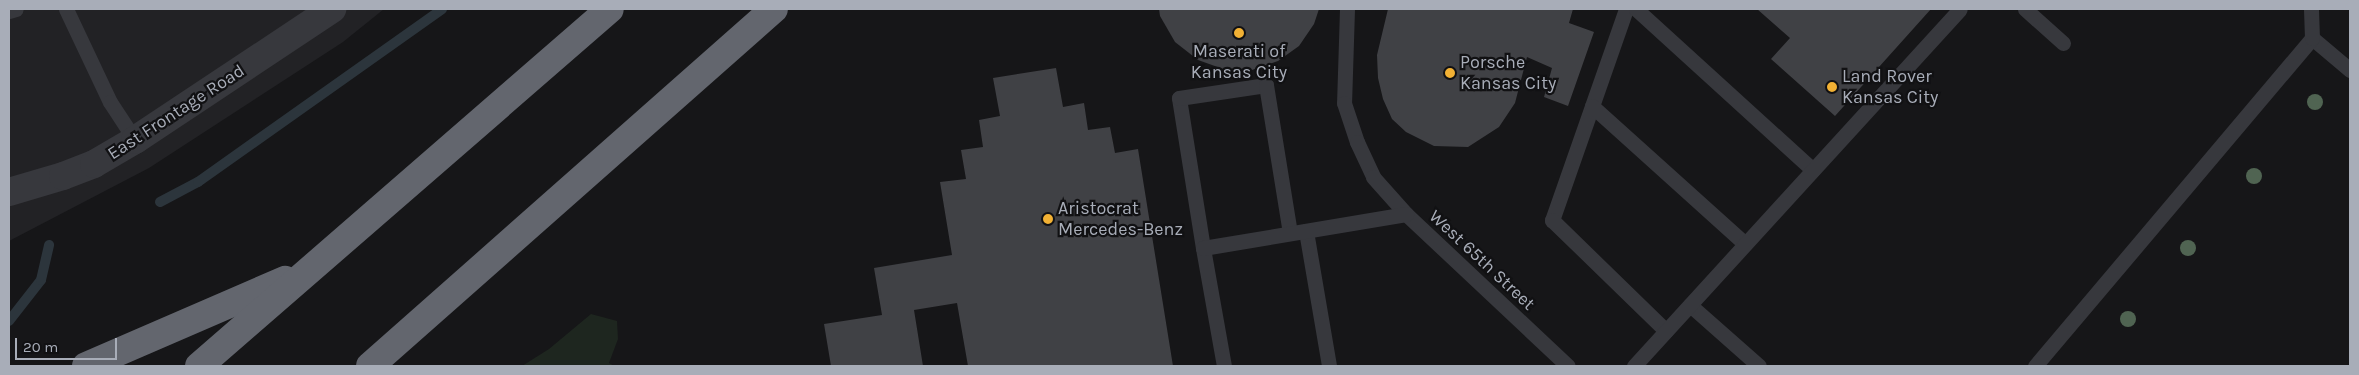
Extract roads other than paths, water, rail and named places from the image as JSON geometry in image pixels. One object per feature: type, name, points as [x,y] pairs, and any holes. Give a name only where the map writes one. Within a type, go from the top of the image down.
[{"type":"highway","points":[[199,366],[610,9]]},
{"type":"highway","points":[[370,366],[774,9]]},
{"type":"highway","points":[[86,366],[309,269]]},
{"type":"highway","points":[[388,366],[402,339]]},
{"type":"street","name":"East Frontage Road","points":[[9,192],[63,176],[94,164],[135,140],[332,9]]},
{"type":"lane","points":[[9,11],[16,9]]},
{"type":"lane","points":[[66,9],[110,102],[135,140]]},
{"type":"lane","name":"West 65th Street","points":[[1347,9],[1344,103],[1357,142],[1373,177],[1406,214],[1568,366]]},
{"type":"lane","points":[[1626,9],[1552,220],[1666,330]]},
{"type":"lane","points":[[1636,9],[1813,170]]},
{"type":"lane","points":[[1634,366],[1960,9]]},
{"type":"lane","points":[[2025,9],[2063,43]]},
{"type":"lane","points":[[2035,366],[2312,38],[2311,9]]},
{"type":"lane","points":[[2312,38],[2350,70]]},
{"type":"lane","points":[[1224,366],[1202,248],[1179,98],[1266,85],[1290,233]]},
{"type":"lane","points":[[1592,106],[1745,244]]},
{"type":"lane","points":[[1202,248],[1406,214]]},
{"type":"lane","points":[[1306,232],[1329,366]]},
{"type":"lane","points":[[1690,305],[1759,366]]},
{"type":"waterway","points":[[160,202],[198,182],[442,9]]},
{"type":"waterway","points":[[9,321],[41,280],[49,245]]},
{"type":"place","name":"Maserati of Kansas City","points":[[1239,33]]},
{"type":"place","name":"Porsche Kansas City","points":[[1450,73]]},
{"type":"place","name":"Land Rover Kansas City","points":[[1832,87]]},
{"type":"place","name":"Aristocrat Mercedes-Benz","points":[[1048,219]]}]
